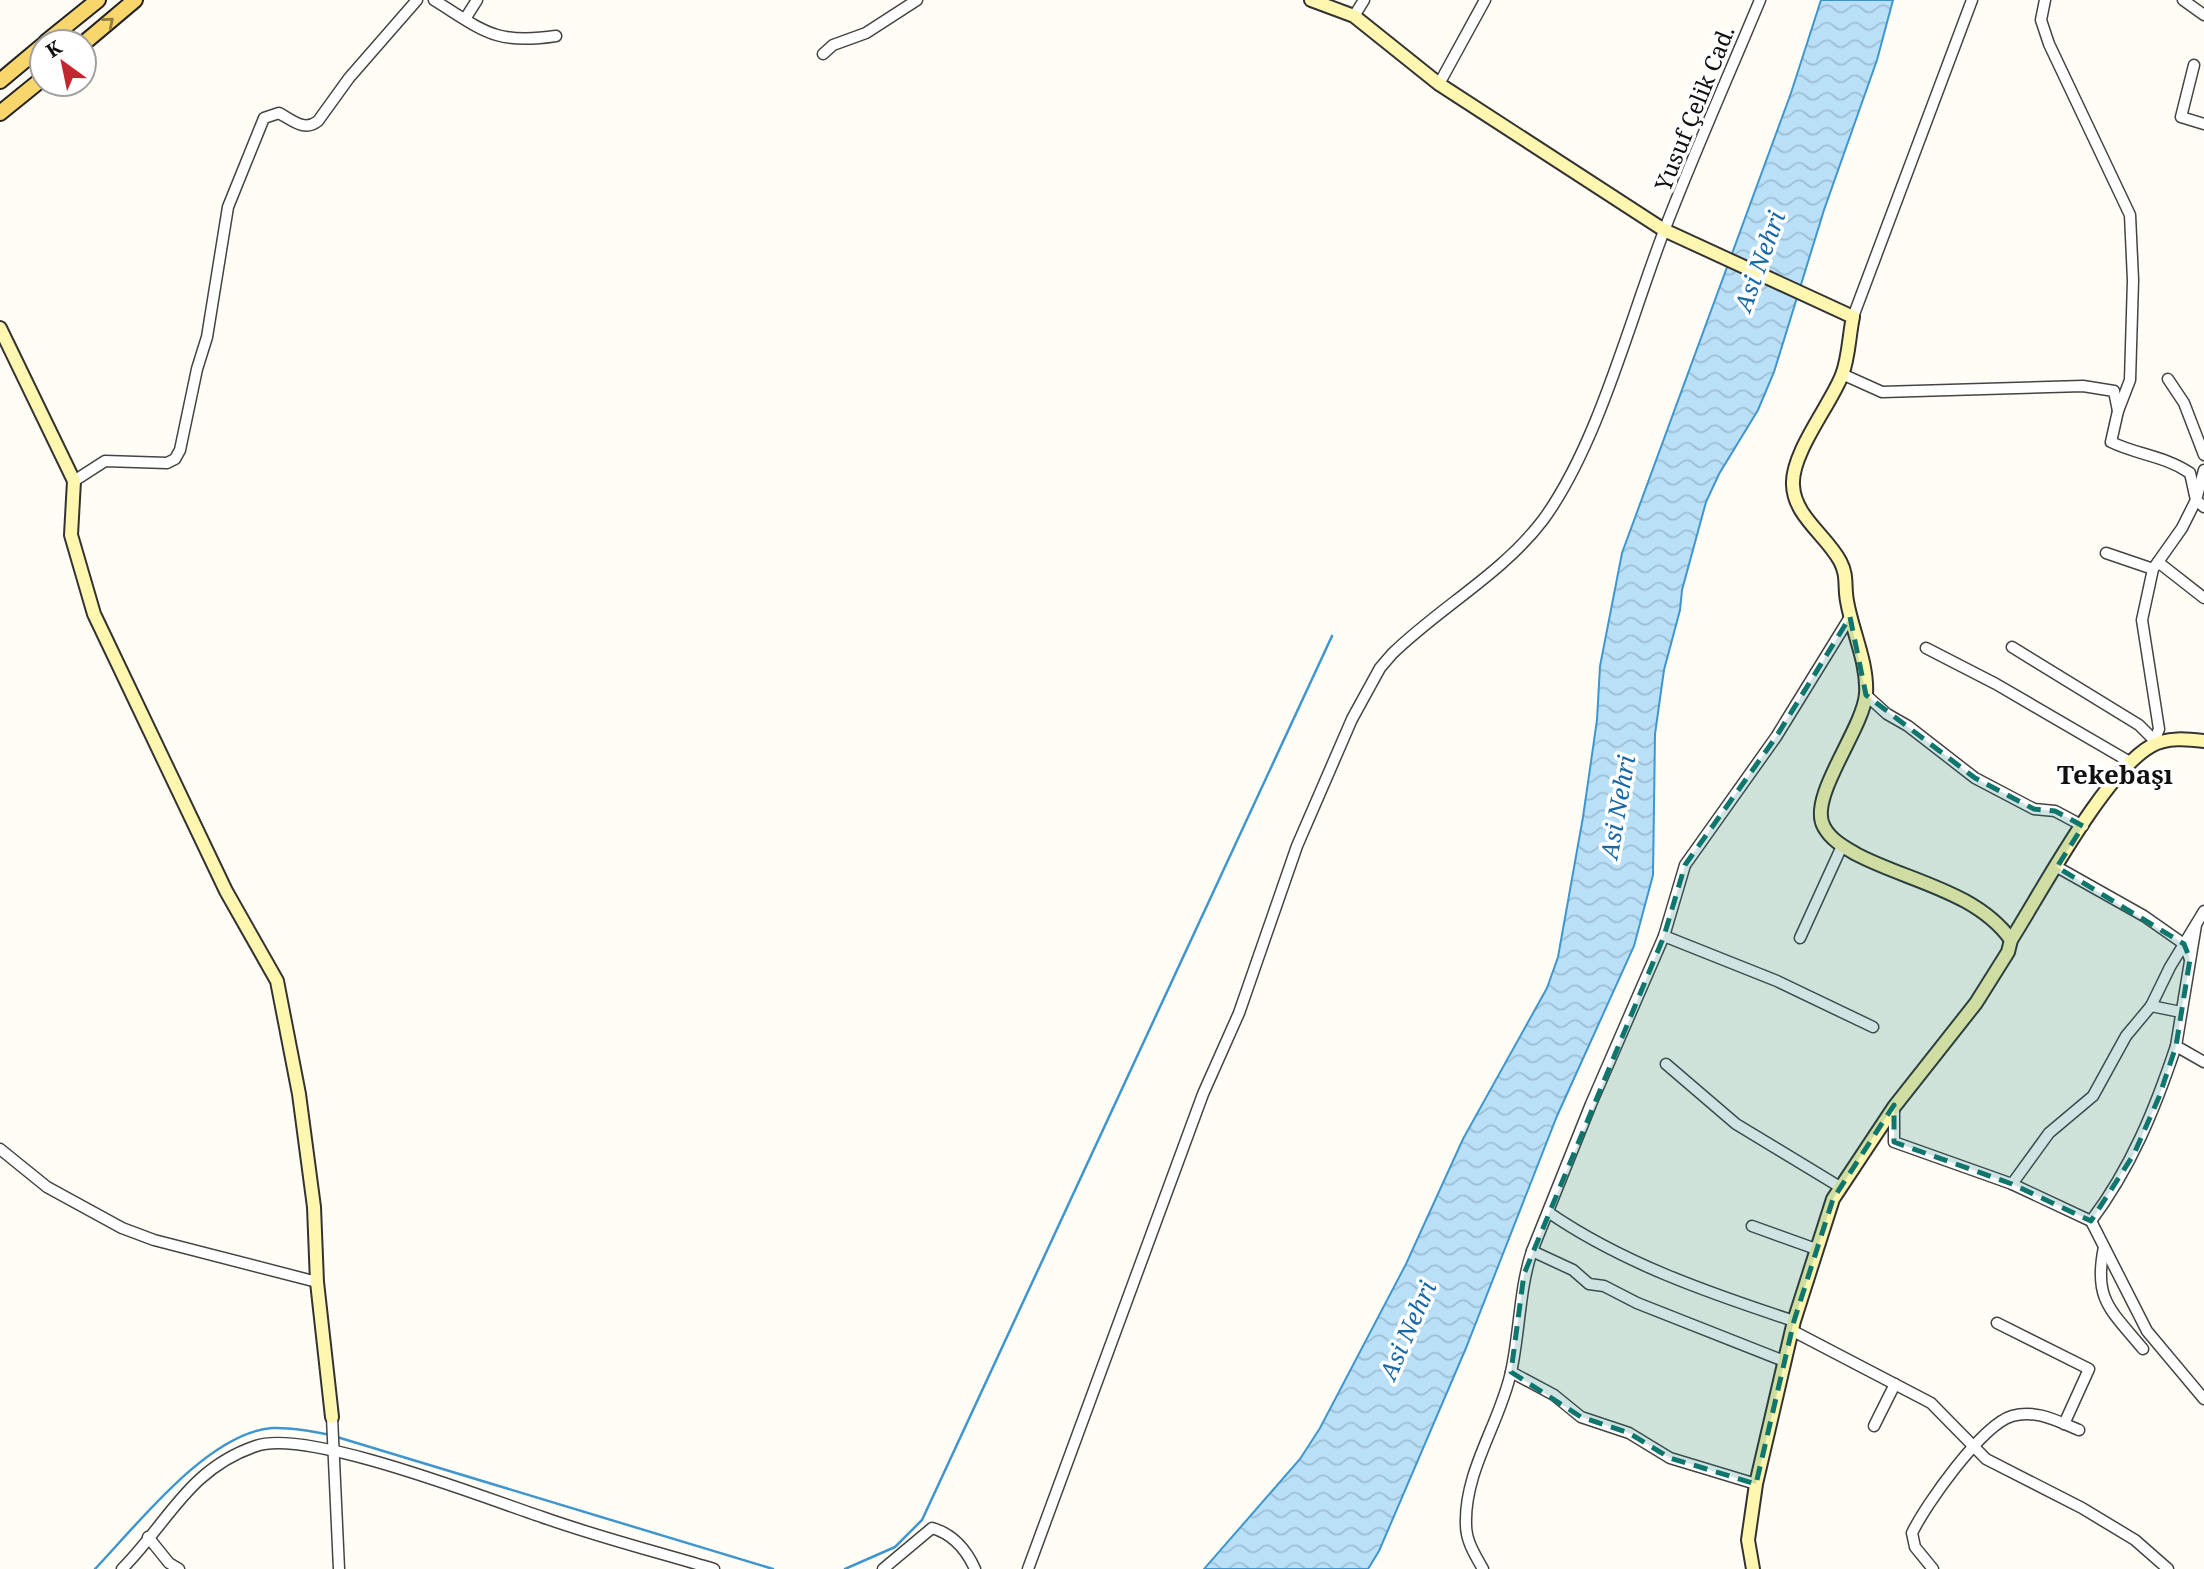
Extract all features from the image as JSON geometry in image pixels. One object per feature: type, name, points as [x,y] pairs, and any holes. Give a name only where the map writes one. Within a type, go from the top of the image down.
[{"type":"main road","points":[[63,28],[98,0]]},
{"type":"main road","points":[[98,31],[135,0]]},
{"type":"main road","points":[[0,81],[28,58]]},
{"type":"main road","points":[[0,113],[28,90]]},
{"type":"street","points":[[74,481],[105,461],[167,463],[175,459],[207,337],[228,206],[264,118],[279,113],[302,126],[311,126],[318,121],[349,78],[417,0]]},
{"type":"street","points":[[434,0],[487,33],[522,41],[556,36]]},
{"type":"street","points":[[465,19],[477,0]]},
{"type":"street","points":[[823,54],[833,45],[866,33],[917,0]]},
{"type":"street","points":[[1311,0],[1354,16],[1439,84],[1664,230],[1849,316]]},
{"type":"street","points":[[1354,16],[1364,0]]},
{"type":"street","points":[[1439,84],[1485,0]]},
{"type":"street","name":"Yusuf Çelik Cad.","points":[[1028,1569],[1203,1094],[1239,1013],[1297,846],[1352,719],[1380,668],[1392,654],[1503,562],[1549,511],[1569,478],[1594,419],[1664,230],[1760,0]]},
{"type":"street","points":[[1972,0],[1849,316],[1842,374],[1811,434],[1792,484],[1799,508],[1829,543],[1848,578],[1846,597],[1866,695],[1859,723],[1820,807],[1822,826],[1842,846],[1888,870],[1964,900],[2001,925],[2011,940]]},
{"type":"street","points":[[2045,0],[2041,20],[2049,44],[2130,215],[2133,280],[2130,380],[2118,411],[2111,442],[2135,453],[2171,460],[2198,472],[2200,504],[2155,566],[2142,620],[2159,729],[2154,743]]},
{"type":"street","points":[[2183,0],[2204,15]]},
{"type":"street","points":[[2194,65],[2181,117],[2204,124]]},
{"type":"street","points":[[0,328],[74,481],[71,535],[94,614],[226,891],[277,981],[299,1094],[314,1207],[317,1282],[332,1418],[339,1569]]},
{"type":"street","points":[[1842,374],[1882,392],[2083,386],[2113,391],[2118,411]]},
{"type":"street","points":[[2168,379],[2184,403],[2204,455]]},
{"type":"street","points":[[2106,553],[2155,566],[2204,598]]},
{"type":"street","points":[[1483,1569],[1468,1539],[1466,1524],[1469,1493],[1511,1372],[1524,1274],[1532,1251],[1591,1104],[1664,936],[1685,865],[1776,737],[1850,617]]},
{"type":"street","points":[[2012,647],[2129,718],[2154,743]]},
{"type":"street","points":[[1926,648],[1996,684],[2130,762]]},
{"type":"street","points":[[1866,695],[1887,714],[1917,732],[1975,778],[2034,809],[2055,811],[2083,826]]},
{"type":"street","points":[[1753,1569],[1748,1540],[1756,1484],[1793,1326],[1833,1199],[1894,1107],[1976,1003],[2008,952],[2011,940],[2115,777],[2154,743],[2183,738],[2204,741]]},
{"type":"street","points":[[1800,938],[1842,846]]},
{"type":"street","points":[[2057,867],[2144,916],[2184,944],[2190,959]]},
{"type":"street","points":[[2012,1184],[2049,1133],[2093,1096],[2126,1036],[2151,1006],[2204,911]]},
{"type":"street","points":[[2091,1221],[2134,1154],[2159,1097],[2176,1046],[2190,959],[2200,936],[2196,925]]},
{"type":"street","points":[[1664,936],[1777,981],[1873,1027]]},
{"type":"street","points":[[2151,1006],[2182,1013]]},
{"type":"street","points":[[2176,1046],[2204,1062]]},
{"type":"street","points":[[1666,1064],[1736,1124],[1840,1187]]},
{"type":"street","points":[[1894,1107],[1894,1142],[2012,1184],[2091,1221],[2147,1331],[2204,1399]]},
{"type":"street","points":[[0,1149],[47,1187],[122,1228],[154,1240],[317,1282]]},
{"type":"street","points":[[1548,1212],[1595,1244],[1793,1326],[1931,1404],[1986,1459],[2135,1540],[2168,1569]]},
{"type":"street","points":[[1752,1226],[1816,1249]]},
{"type":"street","points":[[2104,1246],[2098,1277],[2105,1303],[2143,1349]]},
{"type":"street","points":[[1532,1251],[1573,1270],[1589,1284],[1613,1290],[1637,1303],[1784,1361]]},
{"type":"street","points":[[1997,1323],[2089,1369],[2064,1424]]},
{"type":"street","points":[[1511,1372],[1554,1395],[1581,1417],[1629,1433],[1670,1458],[1756,1484]]},
{"type":"street","points":[[1874,1426],[1895,1384]]},
{"type":"street","points":[[1933,1569],[1915,1547],[1912,1533],[1933,1498],[1973,1448],[1998,1423],[2011,1416],[2044,1415],[2079,1430]]},
{"type":"street","points":[[122,1569],[176,1501],[198,1478],[221,1462],[258,1445],[333,1449],[541,1517],[714,1569]]},
{"type":"street","points":[[883,1569],[932,1528],[946,1532],[957,1541],[975,1569]]},
{"type":"street","points":[[148,1537],[169,1563],[179,1569]]},
{"type":"highlighted area","points":[[1850,617],[1866,695],[1975,778],[2034,809],[2055,811],[2083,826],[2057,867],[2184,944],[2190,959],[2176,1046],[2159,1097],[2134,1154],[2091,1221],[2012,1184],[1894,1142],[1894,1105],[1833,1199],[1794,1321],[1756,1484],[1670,1458],[1629,1433],[1581,1417],[1511,1372],[1524,1274],[1664,936],[1685,865],[1776,737]]},
{"type":"water","name":"Asi Nehri","points":[[1821,0],[1893,0],[1877,60],[1824,210],[1774,372],[1758,410],[1719,474],[1706,502],[1664,670],[1655,734],[1653,875],[1634,946],[1557,1116],[1466,1348],[1379,1551],[1368,1569],[1204,1569],[1300,1459],[1320,1428],[1406,1264],[1463,1139],[1547,988],[1558,957],[1583,817],[1597,720],[1600,666],[1622,553],[1791,93]]},
{"type":"waterway","points":[[845,1569],[895,1547],[922,1520],[1332,636]]},
{"type":"waterway","points":[[95,1569],[153,1506],[199,1463],[223,1446],[248,1434],[272,1428],[331,1435]]},
{"type":"waterway","points":[[337,1437],[773,1569]]},
{"type":"district","name":"Tekebaşı","points":[[2115,774]]}]
